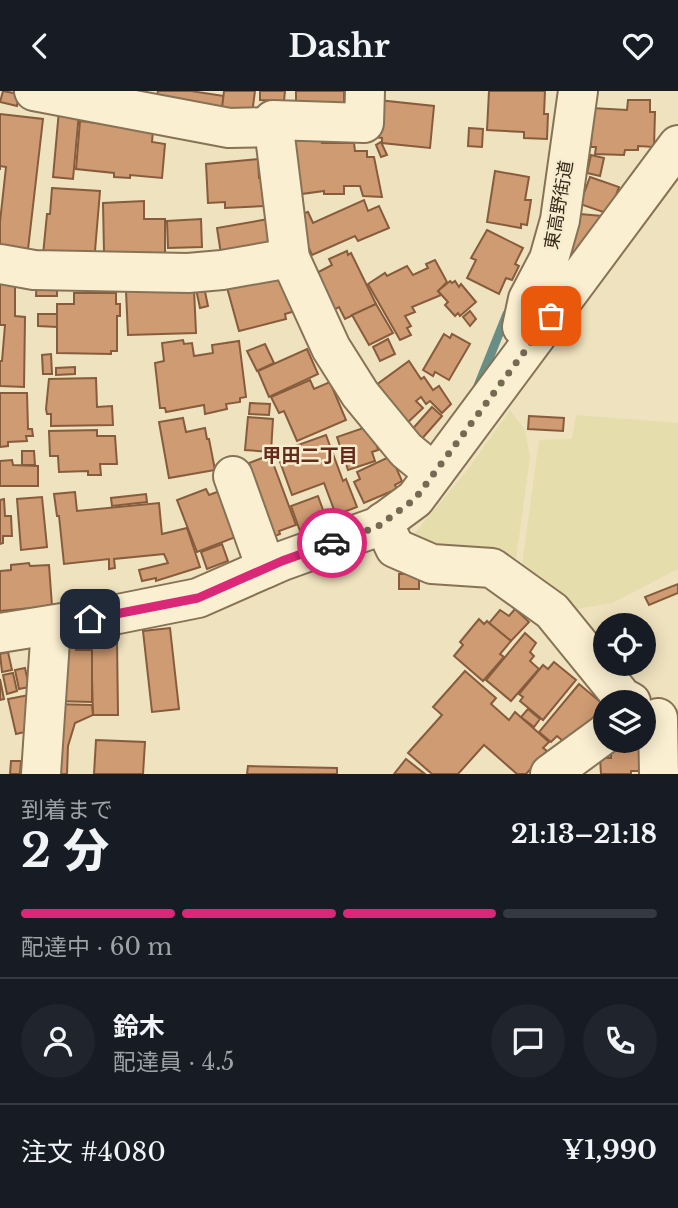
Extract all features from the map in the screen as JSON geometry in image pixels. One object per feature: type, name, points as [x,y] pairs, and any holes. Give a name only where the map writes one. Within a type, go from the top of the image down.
[{"type":"street","points":[[365,91],[364,123],[273,120],[290,258],[331,348],[360,394],[406,450],[433,473]]},
{"type":"street","name":"東高野街道","points":[[535,337],[522,327],[528,299],[549,260],[560,220],[578,91]]},
{"type":"street","points":[[47,93],[229,128],[272,127]]},
{"type":"street","points":[[0,633],[198,598],[266,568],[377,527],[415,499],[678,145]]},
{"type":"street","points":[[0,264],[34,270],[188,273],[290,258]]},
{"type":"street","points":[[233,476],[266,568]]},
{"type":"street","points":[[383,522],[396,548],[432,564],[492,568],[552,611],[616,690]]},
{"type":"street","points":[[41,774],[57,624]]},
{"type":"street","points":[[550,774],[593,743]]},
{"type":"street","points":[[656,744],[659,774]]},
{"type":"shaded area","points":[[510,410],[525,430],[530,457],[516,559],[425,546],[414,534],[466,472]]},
{"type":"shaded area","points":[[576,415],[678,423],[678,569],[612,603],[570,610],[522,565],[539,440],[572,439]]},
{"type":"building","points":[[3,91],[19,94],[17,106],[0,102]]},
{"type":"building","points":[[158,91],[191,91],[224,96],[221,117],[156,100]]},
{"type":"building","points":[[224,91],[255,91],[251,121],[221,117]]},
{"type":"building","points":[[260,91],[285,91],[284,101],[260,100]]},
{"type":"building","points":[[296,91],[344,91],[344,116],[296,112]]},
{"type":"building","points":[[489,91],[545,91],[547,139],[524,138],[524,132],[487,130]]},
{"type":"building","points":[[378,100],[434,106],[430,148],[382,143],[382,138],[374,137]]},
{"type":"building","points":[[628,100],[650,100],[650,112],[655,112],[654,147],[638,146],[638,150],[625,150],[624,155],[595,154],[596,147],[591,147],[592,108],[627,110]]},
{"type":"building","points":[[59,110],[79,113],[73,179],[53,177]]},
{"type":"building","points":[[0,114],[43,119],[27,258],[0,255],[0,222],[6,167],[0,166]]},
{"type":"building","points":[[80,121],[153,130],[152,142],[165,144],[162,178],[130,175],[130,178],[114,177],[114,173],[76,169]]},
{"type":"building","points":[[469,128],[483,129],[482,147],[468,146]]},
{"type":"building","points":[[322,130],[322,143],[354,143],[355,151],[367,151],[367,157],[374,157],[382,197],[363,196],[360,186],[344,186],[344,194],[324,194],[324,191],[294,195],[291,131]]},
{"type":"building","points":[[381,142],[387,155],[381,157],[376,145]]},
{"type":"building","points":[[591,155],[604,158],[600,176],[587,173]]},
{"type":"building","points":[[258,159],[259,178],[263,178],[264,206],[225,208],[225,202],[208,203],[206,164]]},
{"type":"building","points":[[495,171],[529,177],[525,200],[531,200],[527,225],[521,224],[521,228],[487,222]]},
{"type":"building","points":[[590,177],[619,187],[609,214],[580,204]]},
{"type":"building","points":[[52,188],[100,191],[94,263],[43,255]]},
{"type":"building","points":[[364,200],[368,211],[379,206],[389,228],[358,241],[355,236],[312,255],[294,216],[308,212],[313,223]]},
{"type":"building","points":[[144,201],[144,219],[165,219],[165,255],[104,252],[103,203]]},
{"type":"building","points":[[580,214],[603,216],[565,271]]},
{"type":"building","points":[[280,217],[284,243],[221,254],[217,228]]},
{"type":"building","points":[[201,219],[202,247],[168,248],[167,221]]},
{"type":"building","points":[[487,230],[523,248],[515,264],[519,266],[512,280],[506,278],[499,294],[467,278],[476,260],[471,258]]},
{"type":"building","points":[[347,251],[348,255],[351,253],[376,304],[345,319],[339,307],[326,314],[307,278],[332,265],[329,259]]},
{"type":"building","points":[[435,260],[447,282],[438,291],[441,295],[412,307],[415,312],[405,316],[411,326],[407,328],[411,335],[400,340],[368,284],[385,273],[387,276],[407,266],[413,275],[428,268],[426,264]]},
{"type":"building","points":[[284,269],[295,311],[285,314],[286,319],[239,331],[226,284]]},
{"type":"building","points":[[37,275],[57,275],[57,296],[36,296]]},
{"type":"building","points":[[450,281],[455,281],[459,287],[461,284],[476,302],[460,316],[458,313],[455,316],[445,305],[448,302],[438,291]]},
{"type":"building","points":[[0,282],[10,282],[10,286],[15,286],[15,316],[25,317],[24,387],[0,386],[5,325],[0,325]]},
{"type":"building","points":[[204,287],[208,306],[200,308],[196,289]]},
{"type":"building","points":[[194,289],[196,333],[128,335],[126,291]]},
{"type":"building","points":[[74,293],[116,293],[116,304],[120,304],[120,316],[117,316],[117,351],[111,351],[111,354],[57,353],[57,304],[74,304]]},
{"type":"building","points":[[376,304],[393,333],[369,345],[352,315]]},
{"type":"building","points":[[470,311],[476,319],[470,326],[463,317]]},
{"type":"building","points":[[38,314],[57,314],[57,327],[38,326]]},
{"type":"building","points":[[444,334],[450,338],[452,334],[470,344],[449,380],[435,372],[433,376],[423,370]]},
{"type":"building","points":[[388,339],[395,354],[380,361],[373,347]]},
{"type":"building","points":[[183,340],[184,344],[192,343],[194,356],[213,353],[212,345],[239,341],[246,397],[240,398],[240,402],[226,404],[227,409],[205,414],[204,405],[166,412],[165,408],[160,408],[155,363],[164,361],[162,343]]},
{"type":"building","points":[[265,344],[274,363],[257,371],[247,351]]},
{"type":"building","points":[[307,349],[318,374],[269,397],[258,371]]},
{"type":"building","points":[[51,354],[52,374],[43,374],[42,355]]},
{"type":"building","points":[[409,361],[421,379],[424,377],[433,390],[439,386],[451,404],[442,413],[430,401],[426,404],[421,397],[416,401],[423,408],[404,426],[372,388]]},
{"type":"building","points":[[75,367],[75,374],[56,375],[56,368]]},
{"type":"building","points":[[96,378],[97,407],[112,406],[113,425],[51,426],[51,414],[47,414],[46,409],[49,379]]},
{"type":"building","points":[[310,380],[314,389],[330,382],[346,420],[297,441],[284,411],[279,413],[271,397]]},
{"type":"building","points":[[0,393],[27,393],[28,429],[32,429],[33,436],[26,436],[27,441],[8,442],[8,446],[0,447]]},
{"type":"building","points":[[250,403],[270,404],[269,415],[249,414]]},
{"type":"building","points":[[432,407],[442,416],[419,442],[409,433]]},
{"type":"building","points":[[529,416],[564,418],[563,431],[528,429]]},
{"type":"building","points":[[248,417],[273,419],[271,452],[245,450]]},
{"type":"building","points":[[183,418],[186,432],[205,428],[215,470],[169,478],[159,422]]},
{"type":"building","points":[[372,425],[378,450],[372,452],[375,461],[348,470],[337,437]]},
{"type":"building","points":[[97,430],[97,436],[115,436],[117,464],[100,464],[101,475],[88,475],[88,471],[59,472],[58,456],[50,456],[49,431]]},
{"type":"building","points":[[326,435],[343,481],[346,479],[357,507],[336,515],[324,483],[292,495],[279,459],[287,456],[284,450]]},
{"type":"building","points":[[22,451],[34,451],[35,465],[22,465]]},
{"type":"building","points":[[270,455],[296,525],[279,531],[280,534],[266,540],[240,472],[251,468],[249,463]]},
{"type":"building","points":[[391,456],[402,481],[395,485],[397,489],[364,503],[354,482],[360,479],[357,472]]},
{"type":"building","points":[[12,460],[13,465],[38,466],[38,486],[0,486],[0,461]]},
{"type":"building","points":[[228,488],[246,533],[197,552],[177,500],[206,489],[209,495]]},
{"type":"building","points":[[75,492],[77,511],[159,503],[162,534],[187,528],[200,567],[156,581],[156,578],[142,581],[139,570],[168,563],[164,554],[114,559],[115,568],[109,569],[109,559],[64,564],[54,494]]},
{"type":"building","points":[[146,494],[147,502],[112,506],[111,498]]},
{"type":"building","points":[[318,496],[327,521],[300,531],[291,506]]},
{"type":"building","points":[[42,497],[47,547],[21,550],[17,499]]},
{"type":"building","points":[[4,499],[5,516],[11,516],[12,536],[3,536],[3,543],[0,544],[0,500]]},
{"type":"building","points":[[222,544],[228,561],[207,569],[201,552]]},
{"type":"building","points":[[29,563],[30,566],[49,565],[52,606],[0,611],[0,571],[11,570],[11,565]]},
{"type":"building","points":[[399,574],[419,574],[419,589],[399,589]]},
{"type":"building","points":[[678,584],[678,593],[649,605],[645,597]]},
{"type":"building","points":[[515,609],[529,622],[511,641],[489,623],[500,610],[509,616]]},
{"type":"building","points":[[479,619],[484,624],[487,621],[511,641],[500,654],[504,657],[483,681],[454,656],[463,645],[460,642]]},
{"type":"building","points":[[170,628],[179,709],[152,712],[143,631]]},
{"type":"building","points":[[525,633],[536,643],[530,652],[534,656],[530,661],[539,669],[511,701],[486,680]]},
{"type":"building","points":[[117,640],[118,715],[93,715],[91,641]]},
{"type":"building","points":[[76,644],[76,650],[92,650],[92,702],[55,701],[63,645]]},
{"type":"building","points":[[8,652],[12,670],[2,672],[0,654]]},
{"type":"building","points":[[554,662],[576,680],[543,720],[520,701],[523,697],[519,694],[543,665],[548,669]]},
{"type":"building","points":[[25,668],[29,687],[19,689],[15,670]]},
{"type":"building","points":[[465,671],[496,698],[491,704],[509,720],[515,712],[549,742],[543,748],[547,751],[526,774],[517,774],[484,745],[458,774],[432,774],[408,753],[442,715],[433,707]]},
{"type":"building","points":[[13,673],[17,691],[7,694],[3,675]]},
{"type":"building","points":[[0,679],[4,699],[0,700]]},
{"type":"building","points":[[579,684],[593,696],[593,718],[569,746],[557,736],[551,742],[539,732]]},
{"type":"building","points":[[29,695],[25,732],[16,734],[8,699]]},
{"type":"building","points":[[51,704],[92,705],[93,715],[75,723],[68,746],[67,774],[43,774]]},
{"type":"building","points":[[528,709],[540,719],[534,727],[521,717]]},
{"type":"building","points":[[96,740],[145,742],[143,774],[94,774]]},
{"type":"building","points":[[611,753],[644,753],[644,763],[639,763],[639,771],[631,771],[631,774],[601,774],[600,758],[611,758]]},
{"type":"building","points":[[406,759],[425,774],[394,774]]},
{"type":"building","points":[[11,761],[21,761],[20,774],[10,774]]},
{"type":"building","points":[[248,766],[337,768],[337,774],[247,774]]},
{"type":"waterway","points":[[478,386],[507,314]]},
{"type":"way so far","points":[[332,543],[377,527],[415,499],[551,316]]},
{"type":"district","name":"甲田二丁目","points":[[310,455]]},
{"type":"route","points":[[90,619],[198,598],[282,561],[332,543]]}]
